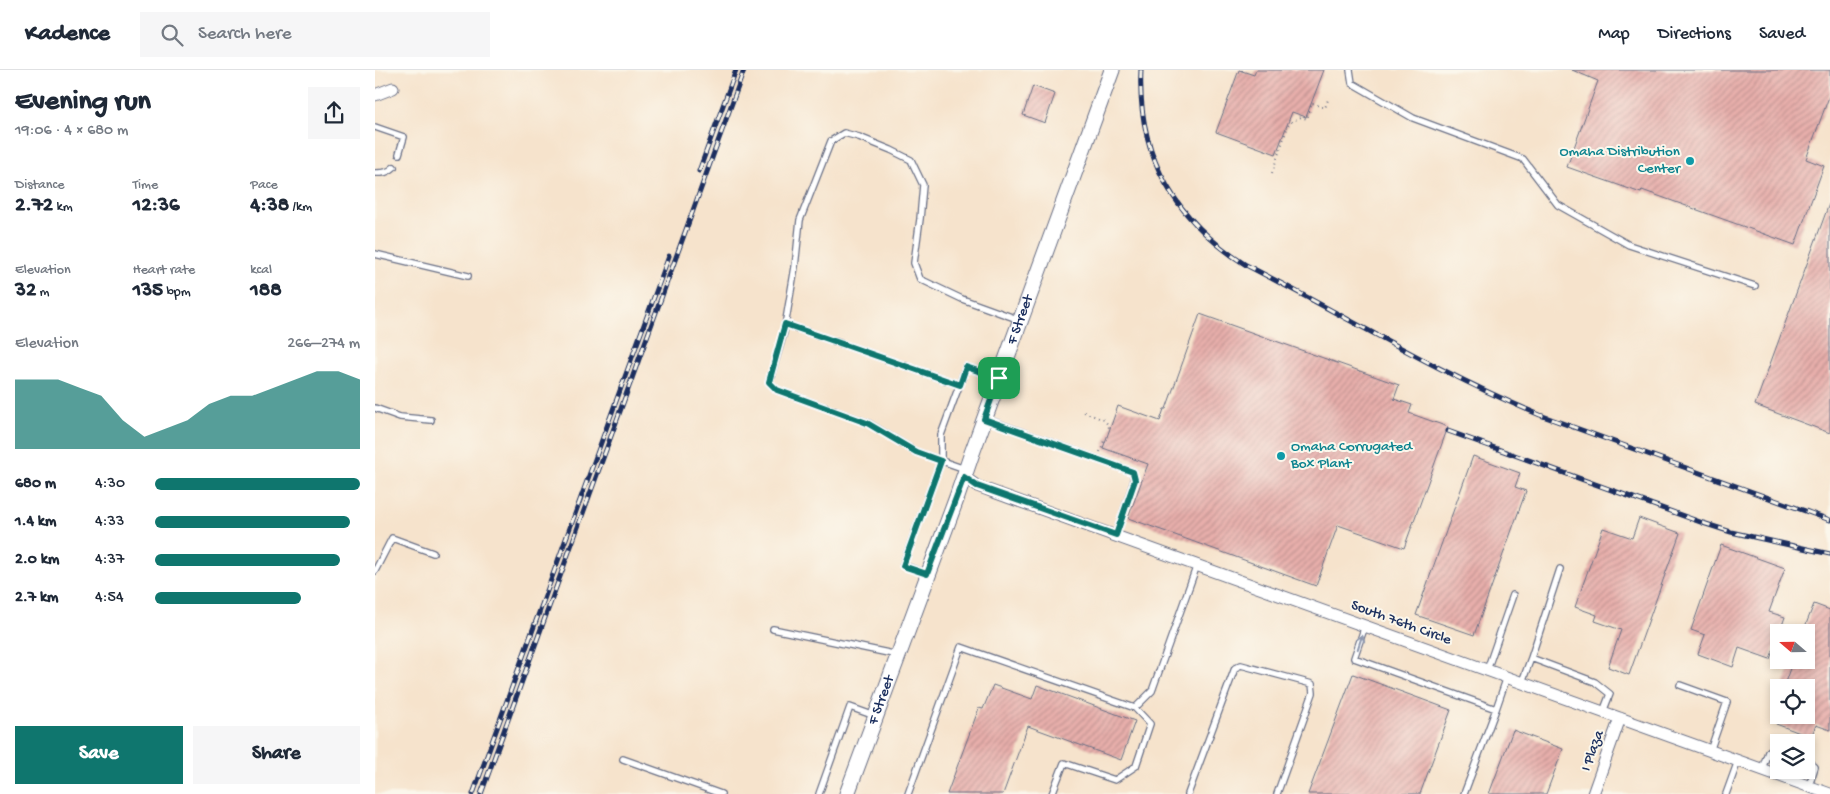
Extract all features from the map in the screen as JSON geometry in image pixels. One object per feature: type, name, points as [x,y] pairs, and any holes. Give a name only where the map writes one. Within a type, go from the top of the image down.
[{"type":"street","name":"F Street","points":[[847,794],[1111,70]]},
{"type":"street","points":[[375,95],[393,88]]},
{"type":"street","name":"South 76th Circle","points":[[965,474],[977,486],[1830,794]]},
{"type":"street","name":"I Plaza","points":[[1593,794],[1620,718]]},
{"type":"lane","points":[[1350,70],[1352,83],[1413,118],[1523,159],[1557,205],[1629,245],[1755,286]]},
{"type":"lane","points":[[375,127],[404,137],[399,154]]},
{"type":"lane","points":[[965,474],[941,461],[916,452],[867,423],[777,390],[769,382],[785,324],[795,267],[800,220],[831,141],[845,133],[859,136],[911,160],[923,185],[921,219],[914,263],[920,279],[962,299],[1020,320]]},
{"type":"lane","points":[[375,173],[384,173],[394,167]]},
{"type":"lane","points":[[375,254],[468,276]]},
{"type":"lane","points":[[785,324],[960,385]]},
{"type":"lane","points":[[927,574],[903,566],[941,461],[941,435],[966,367],[999,378]]},
{"type":"lane","points":[[375,408],[400,417],[431,420]]},
{"type":"lane","points":[[984,419],[1133,472],[1135,480],[1116,535]]},
{"type":"lane","points":[[375,571],[392,538],[433,553]]},
{"type":"lane","points":[[1135,708],[1151,691],[1197,565]]},
{"type":"lane","points":[[1522,682],[1559,569]]},
{"type":"lane","points":[[1487,670],[1513,595]]},
{"type":"lane","points":[[1365,626],[1354,658],[1496,709]]},
{"type":"lane","points":[[773,629],[897,656]]},
{"type":"lane","points":[[908,794],[961,647],[1135,708],[1150,724],[1136,766],[1115,780],[1064,763],[1052,794]]},
{"type":"lane","points":[[1531,658],[1595,682],[1610,694],[1603,712]]},
{"type":"lane","points":[[1188,794],[1235,668],[1241,665],[1312,684],[1313,693],[1277,794]]},
{"type":"lane","points":[[1464,794],[1507,677]]},
{"type":"lane","points":[[1680,685],[1727,702],[1710,751]]},
{"type":"lane","points":[[819,794],[850,707],[875,716]]},
{"type":"lane","points":[[1762,769],[1770,750]]},
{"type":"lane","points":[[623,759],[721,794]]},
{"type":"lane","points":[[1726,794],[1738,761]]},
{"type":"lane","points":[[1809,786],[1811,779]]},
{"type":"path","points":[[1272,173],[1289,123],[1301,117],[1307,119],[1312,103],[1325,108],[1329,97]]},
{"type":"path","points":[[1084,412],[1106,422],[1109,426],[1108,431]]},
{"type":"path","points":[[1099,454],[1105,438]]},
{"type":"building","points":[[1239,70],[1254,75],[1256,70],[1324,70],[1306,117],[1292,112],[1276,154],[1216,132]]},
{"type":"building","name":"Omaha Distribution Center","points":[[1572,70],[1830,70],[1830,94],[1806,159],[1824,166],[1795,245],[1642,190],[1641,193],[1567,167],[1598,81]]},
{"type":"building","points":[[1033,86],[1055,94],[1045,123],[1023,115]]},
{"type":"building","points":[[1830,204],[1830,433],[1755,405]]},
{"type":"building","name":"Omaha Corrugated Box Plant","points":[[1200,314],[1399,385],[1394,399],[1412,405],[1409,413],[1448,427],[1404,548],[1338,525],[1316,586],[1128,518],[1148,464],[1103,448],[1118,406],[1160,421]]},
{"type":"building","points":[[1473,456],[1520,473],[1515,487],[1526,491],[1474,635],[1416,615]]},
{"type":"building","points":[[1639,518],[1680,533],[1629,675],[1608,667],[1621,630],[1595,621],[1597,615],[1575,607],[1603,528],[1632,538]]},
{"type":"building","points":[[1721,545],[1785,568],[1769,612],[1785,617],[1782,624],[1770,624],[1770,659],[1739,648],[1733,667],[1698,654],[1705,635],[1691,630]]},
{"type":"building","points":[[1814,604],[1830,610],[1830,730],[1816,725],[1812,734],[1803,734],[1776,724],[1815,724],[1815,679],[1786,679],[1790,669],[1815,669],[1815,624],[1806,624]]},
{"type":"building","points":[[1353,674],[1451,710],[1420,794],[1308,794]]},
{"type":"building","points":[[993,685],[1032,699],[1037,685],[1135,721],[1121,760],[1028,726],[1003,794],[947,794],[979,708],[983,709]]},
{"type":"building","points":[[1513,730],[1563,749],[1546,794],[1489,794]]},
{"type":"railway","points":[[699,171],[736,70]]},
{"type":"railway","points":[[481,794],[744,70]]},
{"type":"railway","points":[[1141,70],[1141,101],[1146,130],[1154,158],[1165,183],[1199,228],[1246,265],[1428,362],[1502,399],[1540,415],[1830,520]]},
{"type":"railway","points":[[473,794],[669,256]]},
{"type":"railway","points":[[1448,431],[1703,523],[1731,532],[1830,554]]},
{"type":"place","name":"Omaha Distribution Center","points":[[1690,161]]},
{"type":"place","name":"Omaha Corrugated Box Plant","points":[[1281,456]]},
{"type":"route","points":[[785,324],[960,385],[966,367],[999,378],[984,419],[1133,472],[1135,480],[1116,535],[977,486],[964,477],[927,574],[903,566],[941,461],[916,452],[867,423],[777,390],[769,382],[785,324]]}]
